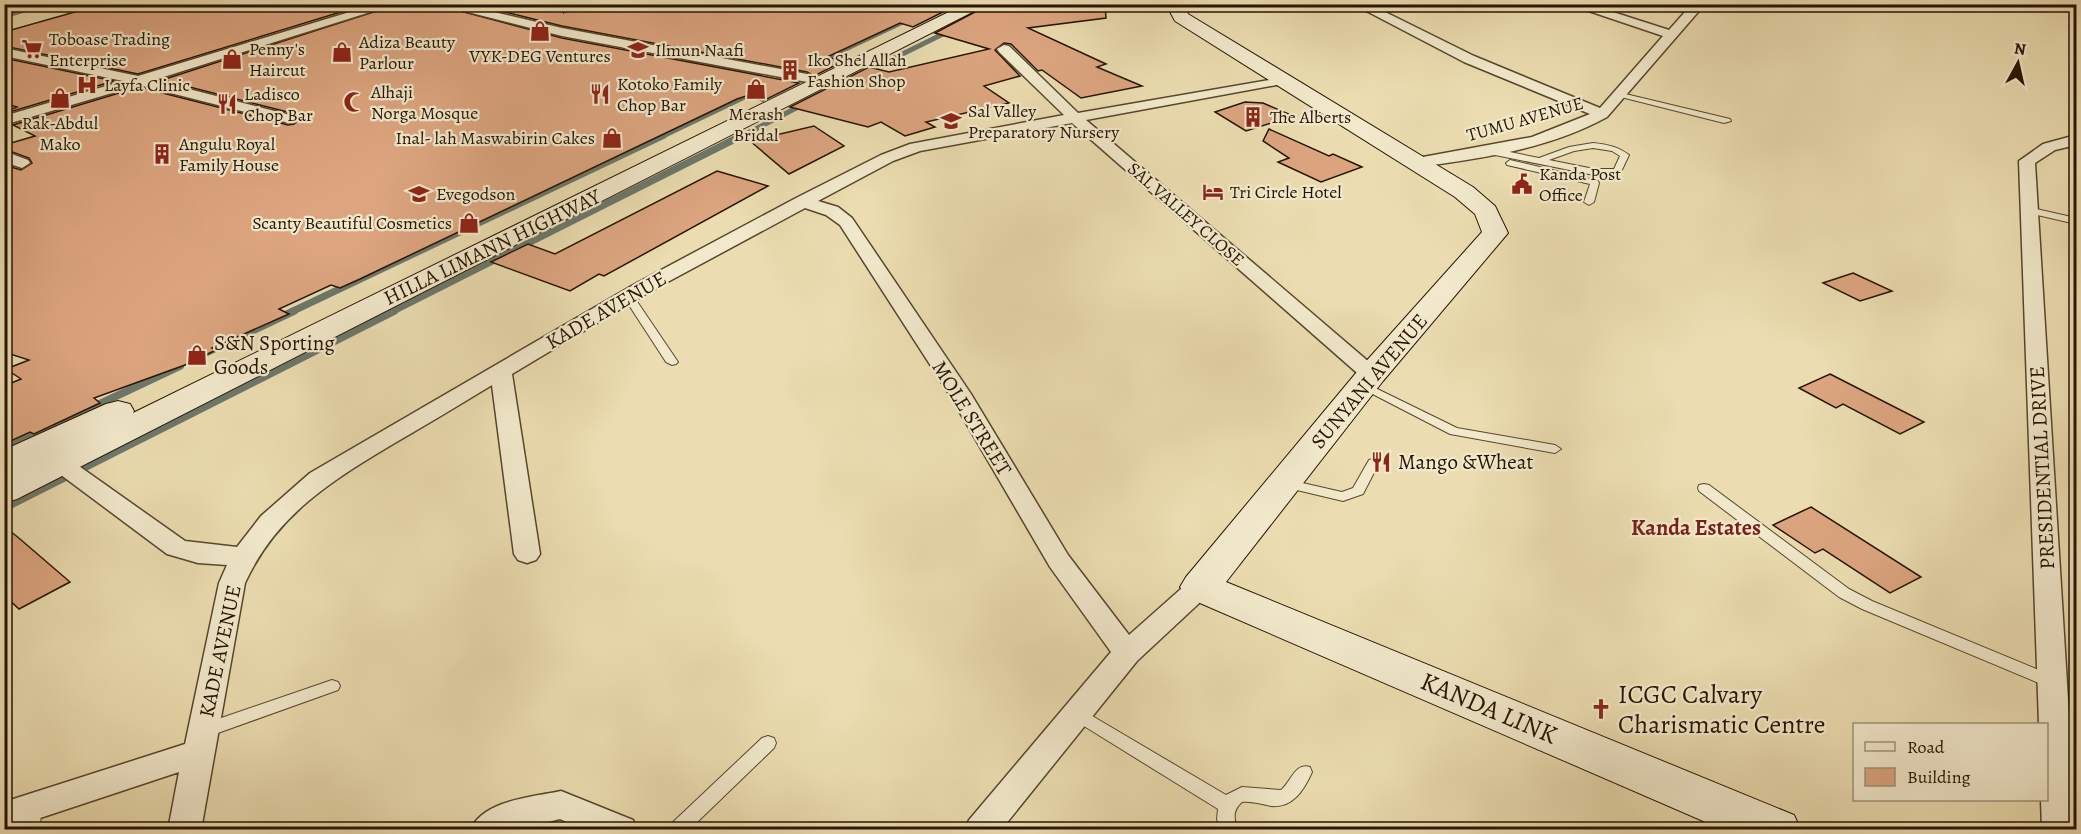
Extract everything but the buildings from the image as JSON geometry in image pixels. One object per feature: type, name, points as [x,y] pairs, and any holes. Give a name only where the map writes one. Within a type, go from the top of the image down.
[{"type":"main road","points":[[4,9],[21,4]]},
{"type":"main road","name":"HILLA LIMANN HIGHWAY","points":[[4,464],[957,4]]},
{"type":"main road","name":"HILLA LIMANN HIGHWAY","points":[[4,491],[981,4]]},
{"type":"main road","name":"SUNYANI AVENUE","points":[[1175,4],[1181,17],[1464,192],[1486,211],[1495,233],[1368,380],[1200,587]]},
{"type":"main road","name":"KANDA LINK","points":[[1200,587],[1777,830]]},
{"type":"street","points":[[4,121],[133,80],[390,4]]},
{"type":"street","points":[[442,4],[562,32],[807,78]]},
{"type":"street","points":[[1359,4],[1469,59],[1602,114]]},
{"type":"street","points":[[1574,4],[1672,35]]},
{"type":"street","name":"TUMU AVENUE","points":[[1418,162],[1483,153],[1573,128],[1602,114],[1699,4]]},
{"type":"street","name":"SAL VALLEY CLOSE","points":[[1004,49],[1075,118],[1368,380]]},
{"type":"street","points":[[4,52],[133,80],[289,119]]},
{"type":"street","name":"KADE AVENUE","points":[[184,830],[232,583],[244,557],[270,522],[320,478],[628,296],[861,170],[916,147],[1282,80]]},
{"type":"street","name":"PRESIDENTIAL DRIVE","points":[[2059,830],[2027,161],[2049,147],[2076,140]]},
{"type":"street","points":[[4,156],[22,163]]},
{"type":"street","name":"MOLE STREET","points":[[802,202],[832,211],[846,222],[960,394],[1059,561],[1127,653]]},
{"type":"street","points":[[501,371],[527,554]]},
{"type":"street","points":[[61,464],[176,548],[198,554],[244,557]]},
{"type":"street","name":"SUNYANI AVENUE","points":[[981,830],[1127,653],[1200,587]]},
{"type":"street","points":[[23,818],[201,742]]},
{"type":"street","points":[[486,830],[508,817],[561,805],[621,830]]},
{"type":"lane","points":[[1620,94],[1727,121]]},
{"type":"lane","points":[[1483,153],[1609,174],[1617,172],[1625,155],[1618,150],[1589,145],[1579,146],[1540,161]]},
{"type":"lane","points":[[1483,153],[1595,183],[1589,202]]},
{"type":"lane","points":[[2028,210],[2076,221]]},
{"type":"lane","points":[[628,296],[672,362]]},
{"type":"lane","points":[[1368,380],[1442,427],[1467,436],[1556,449]]},
{"type":"lane","points":[[1284,483],[1342,497],[1358,491],[1373,464]]},
{"type":"lane","points":[[1704,488],[1844,593],[2053,682]]},
{"type":"lane","points":[[201,742],[332,686]]},
{"type":"lane","points":[[1077,713],[1227,805]]},
{"type":"lane","points":[[677,830],[768,742]]},
{"type":"lane","points":[[1229,830],[1226,822],[1227,805],[1241,794],[1282,798],[1290,794],[1304,771]]},
{"type":"waterway","points":[[4,16],[44,4]]},
{"type":"waterway","points":[[820,61],[909,19]]},
{"type":"waterway","points":[[864,73],[949,31]]},
{"type":"waterway","points":[[687,59],[760,74]]},
{"type":"waterway","points":[[772,85],[809,67]]},
{"type":"waterway","points":[[110,68],[135,74],[153,73]]},
{"type":"waterway","points":[[661,137],[757,91]]},
{"type":"waterway","points":[[740,137],[804,104]]},
{"type":"waterway","points":[[291,312],[664,135]]},
{"type":"waterway","points":[[391,312],[743,135]]},
{"type":"waterway","points":[[205,353],[294,311]]},
{"type":"waterway","points":[[4,508],[394,311]]},
{"type":"waterway","points":[[4,449],[180,366]]},
{"type":"place","name":"VYK-DEG Ventures","points":[[540,31]]},
{"type":"place","name":"Toboase Trading Enterprise","points":[[32,49]]},
{"type":"place","name":"Ilmun Naafi","points":[[638,50]]},
{"type":"place","name":"Adiza Beauty Parlour","points":[[342,52]]},
{"type":"place","name":"Penny's Haircut","points":[[232,59]]},
{"type":"place","name":"Iko Shel Allah Fashion Shop","points":[[790,70]]},
{"type":"place","name":"Layfa Clinic","points":[[87,85]]},
{"type":"place","name":"Merash Bridal","points":[[756,89]]},
{"type":"place","name":"Kotoko Family Chop Bar","points":[[600,94]]},
{"type":"place","name":"Rak-Abdul Mako","points":[[60,98]]},
{"type":"place","name":"Alhaji Norga Mosque","points":[[354,102]]},
{"type":"place","name":"Ladisco Chop Bar","points":[[227,104]]},
{"type":"place","name":"The Alberts","points":[[1253,117]]},
{"type":"place","name":"Sal Valley Preparatory Nursery","points":[[951,121]]},
{"type":"place","name":"Inal- lah Maswabirin Cakes","points":[[612,138]]},
{"type":"place","name":"Angulu Royal Family House","points":[[162,154]]},
{"type":"place","name":"Kanda Post Office","points":[[1522,184]]},
{"type":"place","name":"Tri Circle Hotel","points":[[1213,192]]},
{"type":"place","name":"Evegodson","points":[[419,194]]},
{"type":"place","name":"Scanty Beautiful Cosmetics","points":[[469,223]]},
{"type":"place","name":"S&N Sporting Goods","points":[[197,355]]},
{"type":"place","name":"Mango &Wheat","points":[[1381,462]]},
{"type":"place","name":"ICGC Calvary Charismatic Centre","points":[[1601,709]]},
{"type":"district","name":"Kanda Estates","points":[[1696,528]]}]
